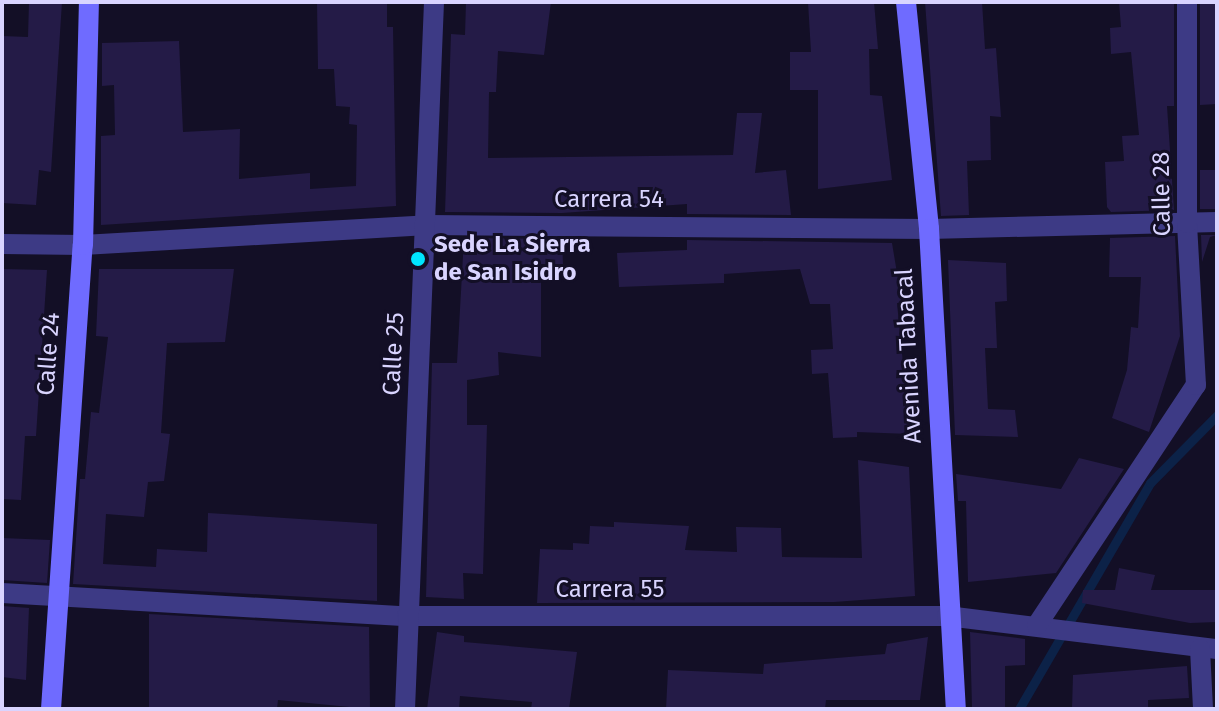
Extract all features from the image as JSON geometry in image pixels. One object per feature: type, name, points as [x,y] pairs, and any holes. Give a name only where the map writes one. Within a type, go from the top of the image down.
[{"type":"main road","name":"Calle 24","points":[[51,709],[83,245],[89,2]]},
{"type":"main road","name":"Avenida Tabacal","points":[[906,2],[929,229],[947,616],[956,709]]},
{"type":"street","name":"Calle 25","points":[[405,709],[434,2]]},
{"type":"street","name":"Calle 28","points":[[1037,625],[1196,385],[1187,223],[1187,2]]},
{"type":"street","name":"Carrera 54","points":[[2,244],[83,245],[427,225],[929,229],[1217,222]]},
{"type":"street","name":"Carrera 55","points":[[2,593],[407,616],[947,616],[1208,649]]},
{"type":"street","points":[[1203,709],[1208,649]]},
{"type":"building","points":[[29,2],[62,2],[51,172],[39,170],[36,205],[2,203],[2,36],[28,37]]},
{"type":"building","points":[[317,2],[387,2],[387,27],[393,27],[396,206],[101,225],[101,136],[115,135],[114,85],[102,86],[102,43],[179,41],[183,132],[240,129],[239,179],[310,173],[310,189],[356,186],[357,125],[349,124],[350,107],[336,106],[334,69],[318,69]]},
{"type":"building","points":[[466,2],[551,2],[544,55],[498,51],[496,92],[489,92],[488,158],[733,155],[737,113],[762,113],[755,173],[786,170],[791,215],[687,214],[687,204],[562,213],[445,212],[451,34],[465,35]]},
{"type":"building","points":[[808,2],[874,2],[878,49],[869,49],[870,95],[882,96],[892,180],[818,189],[818,90],[790,90],[790,52],[811,52]]},
{"type":"building","points":[[925,2],[982,2],[985,49],[996,48],[1001,117],[990,116],[991,160],[967,161],[969,215],[941,216]]},
{"type":"building","points":[[1119,2],[1174,2],[1174,106],[1167,106],[1174,210],[1111,212],[1107,207],[1105,162],[1124,161],[1122,136],[1139,135],[1131,52],[1111,54],[1110,28],[1121,27]]},
{"type":"building","points":[[1200,2],[1217,2],[1217,104],[1200,105]]},
{"type":"building","points":[[1200,170],[1217,170],[1217,209],[1200,209]]},
{"type":"building","points":[[1201,235],[1217,235],[1210,237],[1202,262]]},
{"type":"building","points":[[1175,236],[1180,336],[1149,432],[1112,418],[1127,370],[1131,327],[1138,328],[1141,277],[1109,277],[1110,238]]},
{"type":"building","points":[[464,238],[562,239],[563,264],[541,264],[541,357],[498,352],[499,375],[467,380],[467,425],[487,425],[483,574],[463,573],[464,599],[426,597],[432,363],[457,363]]},
{"type":"building","points":[[687,240],[892,243],[902,303],[897,303],[910,434],[857,432],[857,437],[833,438],[828,373],[812,374],[811,350],[833,349],[830,304],[810,304],[800,269],[724,274],[724,283],[619,287],[617,253],[687,250]]},
{"type":"building","points":[[948,260],[1006,263],[1007,301],[995,302],[997,348],[985,348],[988,409],[1015,410],[1018,437],[955,435]]},
{"type":"building","points":[[2,269],[47,270],[36,436],[25,436],[21,500],[2,499]]},
{"type":"building","points":[[99,269],[234,269],[225,342],[167,343],[161,433],[170,434],[164,481],[148,482],[144,517],[106,514],[103,564],[156,567],[157,549],[207,552],[208,513],[377,524],[377,601],[73,584],[80,479],[85,479],[91,412],[99,413],[108,337],[96,336]]},
{"type":"building","points":[[1079,458],[1124,469],[1056,573],[968,582],[966,501],[958,501],[956,474],[1061,489]]},
{"type":"building","points":[[858,460],[909,467],[915,596],[834,602],[537,603],[540,549],[573,550],[573,543],[589,544],[590,526],[614,527],[614,522],[689,526],[685,550],[737,552],[736,527],[781,528],[782,557],[862,558]]},
{"type":"building","points":[[2,538],[50,540],[47,583],[2,580]]},
{"type":"building","points":[[1119,568],[1155,575],[1151,590],[1217,590],[1217,622],[1190,623],[1082,603],[1083,590],[1115,590]]},
{"type":"building","points":[[2,606],[29,608],[26,680],[2,677]]},
{"type":"building","points":[[149,614],[369,627],[370,709],[278,700],[277,709],[149,709]]},
{"type":"building","points":[[437,632],[464,636],[464,642],[577,652],[569,709],[531,709],[532,702],[460,696],[459,709],[427,709]]},
{"type":"building","points":[[970,632],[1025,639],[1025,665],[1005,666],[1005,707],[972,707]]},
{"type":"building","points":[[928,637],[920,700],[826,700],[825,709],[666,709],[668,670],[763,674],[764,664],[885,654],[887,644]]},
{"type":"building","points":[[1187,666],[1189,698],[1148,700],[1148,709],[1072,709],[1073,675]]},
{"type":"waterway","points":[[1019,709],[1150,483],[1217,415]]},
{"type":"place","name":"Sede La Sierra de San Isidro","points":[[418,259]]}]
